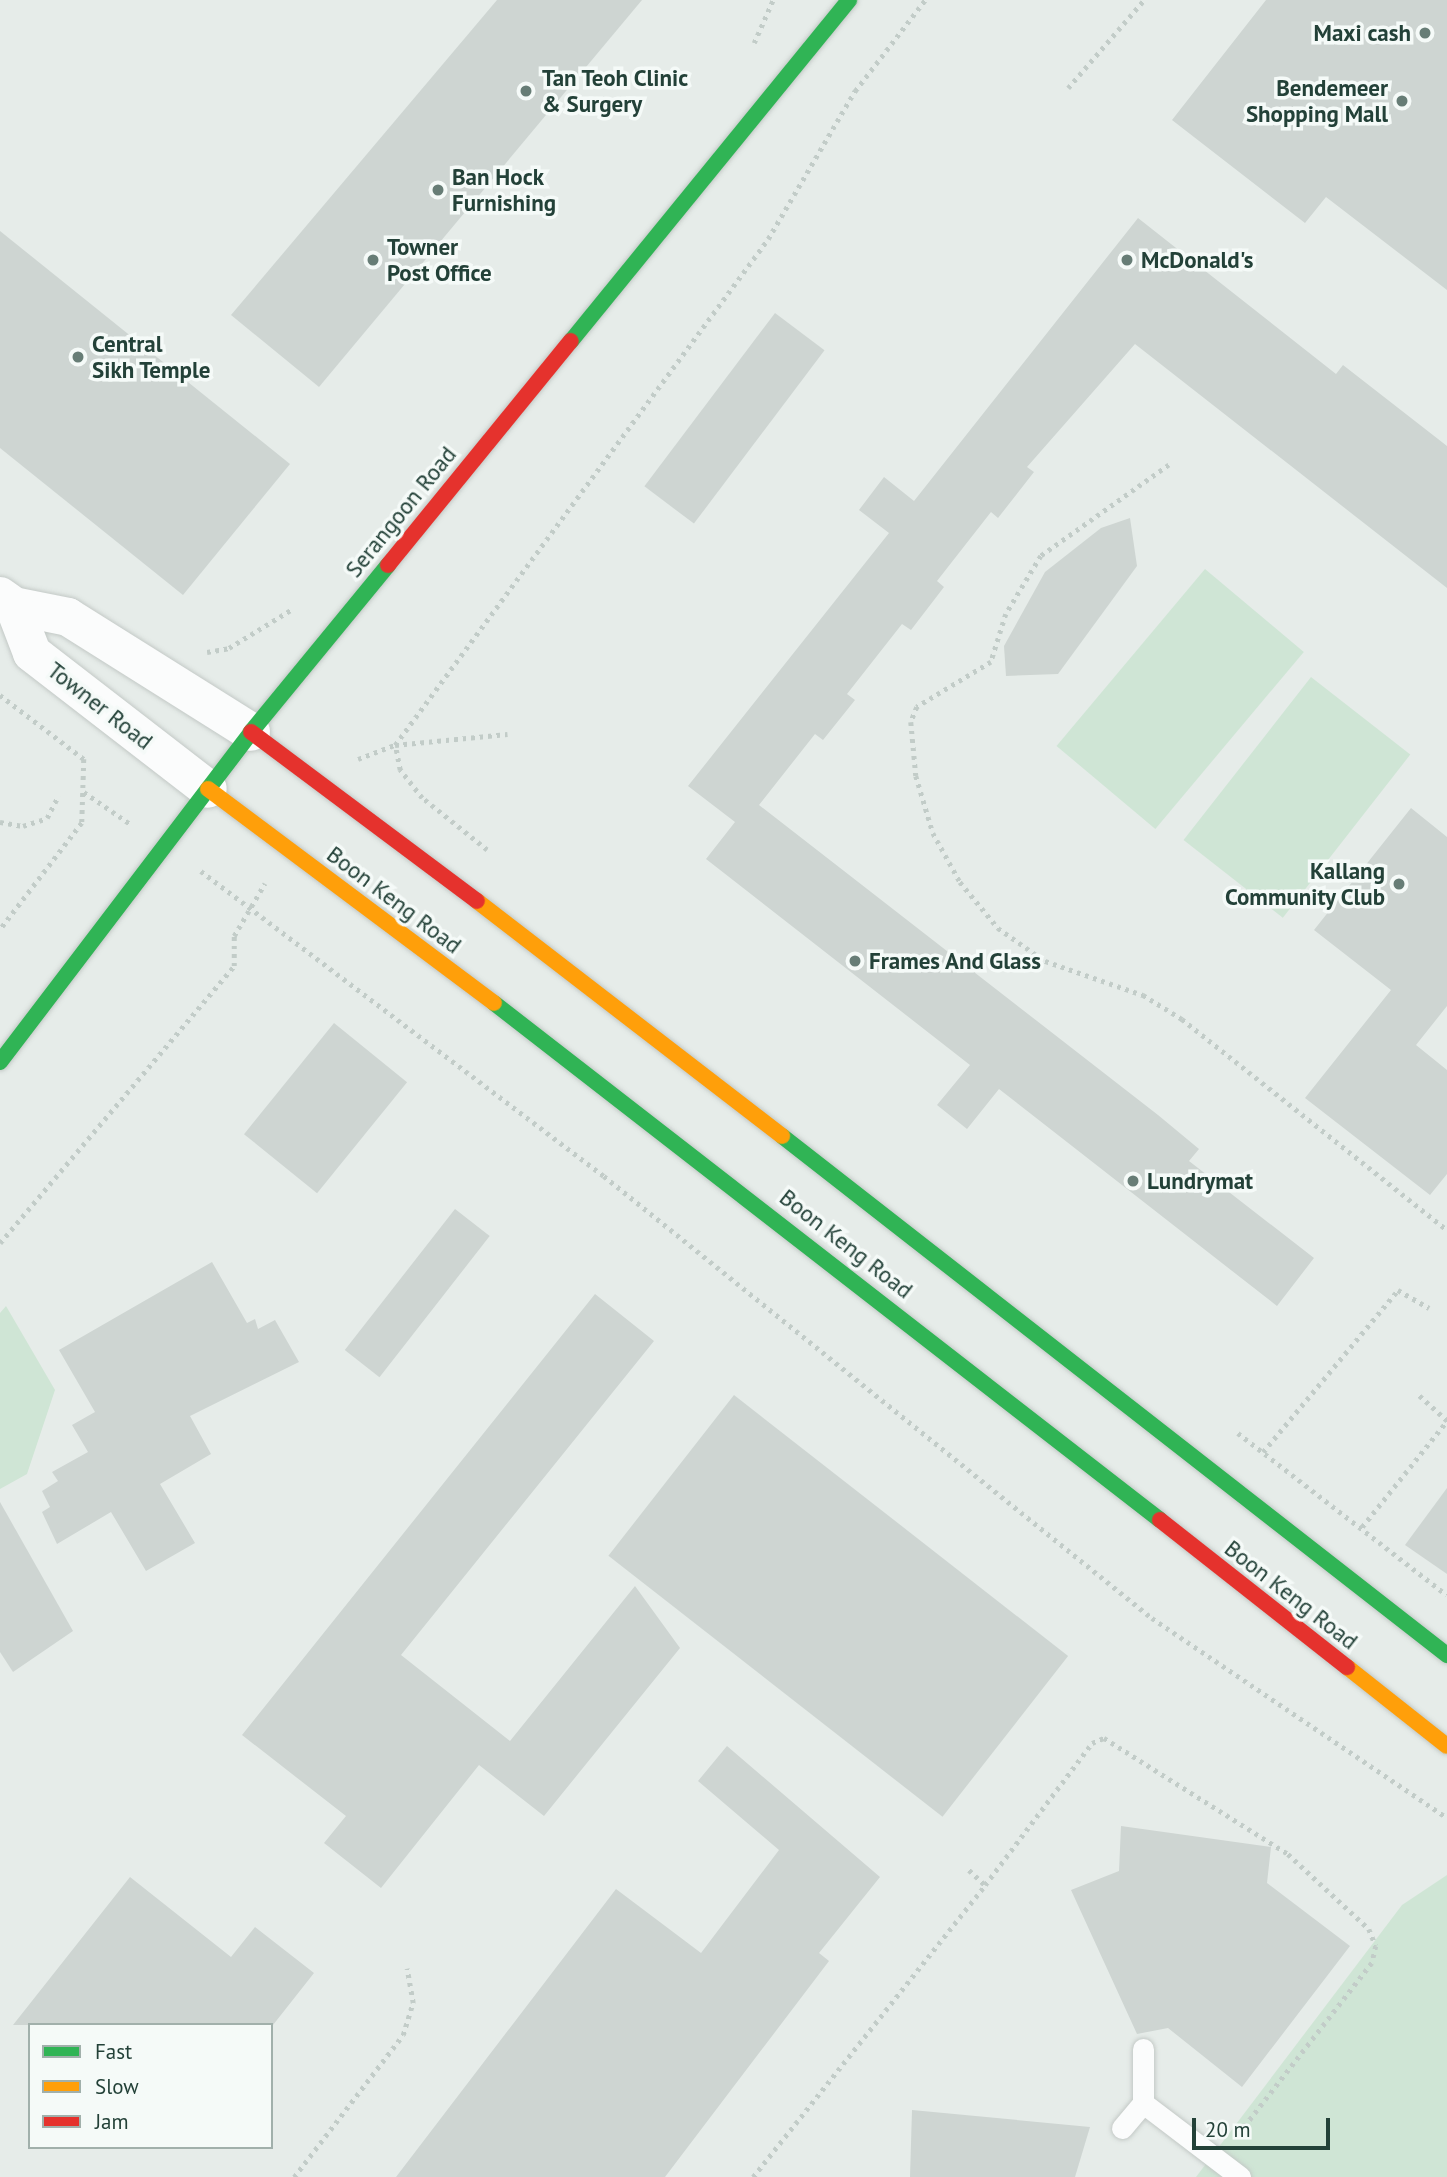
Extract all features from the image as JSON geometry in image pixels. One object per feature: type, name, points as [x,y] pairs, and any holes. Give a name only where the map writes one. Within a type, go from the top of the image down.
[{"type":"main road","name":"Serangoon Road","points":[[0,1062],[251,732],[849,0]]},
{"type":"main road","name":"Boon Keng Road","points":[[251,732],[1335,1565],[1447,1655]]},
{"type":"main road","name":"Boon Keng Road","points":[[208,789],[650,1120],[1447,1746]]},
{"type":"street","name":"Towner Road","points":[[7,601],[68,617],[251,732]]},
{"type":"street","name":"Towner Road","points":[[7,601],[32,653],[208,789]]},
{"type":"lane","points":[[1122,2128],[1143,2103],[1143,2049]]},
{"type":"lane","points":[[1143,2103],[1240,2177]]},
{"type":"path","points":[[491,854],[422,798],[400,770],[395,744],[768,239],[855,90],[925,0]]},
{"type":"path","points":[[1068,88],[1144,0]]},
{"type":"path","points":[[1169,465],[1041,556],[1006,614],[991,662],[917,707],[911,722],[916,776],[933,833],[960,881],[998,928],[1045,961],[1143,995],[1182,1018],[1447,1230]]},
{"type":"path","points":[[0,695],[84,759],[84,792],[82,823],[0,930]]},
{"type":"path","points":[[360,755],[395,744],[507,734]]},
{"type":"path","points":[[0,822],[23,826],[47,818],[58,796]]},
{"type":"path","points":[[0,1243],[234,966],[234,936],[248,904],[604,1176],[1152,1619],[1447,1818]]},
{"type":"path","points":[[1263,1452],[1398,1290],[1429,1308]]},
{"type":"path","points":[[1335,1565],[1447,1420],[1418,1395]]},
{"type":"path","points":[[1232,1428],[1363,1526],[1447,1595]]},
{"type":"path","points":[[753,2177],[985,1885],[1092,1743],[1104,1738],[1288,1854],[1369,1929],[1376,1946],[1372,1963],[1219,2160]]},
{"type":"path","points":[[969,1870],[985,1885]]},
{"type":"path","points":[[294,2177],[403,2035],[413,2003],[407,1969]]},
{"type":"green space","points":[[1205,569],[1304,652],[1155,829],[1057,746]]},
{"type":"green space","points":[[1311,677],[1410,755],[1283,918],[1184,840]]},
{"type":"green space","points":[[6,1306],[55,1390],[27,1474],[0,1489],[0,1313]]},
{"type":"green space","points":[[1447,1875],[1447,2177],[1196,2177],[1402,1905]]},
{"type":"building","points":[[497,0],[642,0],[319,387],[231,315]]},
{"type":"building","points":[[1266,0],[1447,0],[1447,290],[1326,197],[1305,223],[1172,120]]},
{"type":"building","points":[[1138,218],[1336,374],[1343,365],[1447,446],[1447,588],[1135,344],[1027,467],[1034,472],[998,518],[991,512],[937,581],[944,587],[911,630],[902,624],[847,694],[855,700],[823,740],[815,734],[759,805],[1158,1115],[1199,1149],[1189,1161],[1314,1258],[1277,1306],[999,1089],[967,1129],[937,1105],[970,1065],[706,859],[735,822],[688,786],[889,533],[859,510],[884,477],[914,501]]},
{"type":"building","name":"Central Sikh Temple","points":[[0,231],[290,464],[183,595],[0,448]]},
{"type":"building","points":[[775,313],[825,350],[694,524],[644,486]]},
{"type":"building","points":[[1130,518],[1137,566],[1058,674],[1006,676],[1004,646],[1045,572],[1101,528]]},
{"type":"building","points":[[1411,808],[1447,837],[1447,1006],[1416,1045],[1447,1070],[1447,1174],[1430,1195],[1305,1098],[1391,990],[1314,930]]},
{"type":"building","points":[[334,1023],[407,1082],[317,1193],[244,1134]]},
{"type":"building","points":[[455,1209],[490,1236],[379,1377],[345,1350]]},
{"type":"building","points":[[212,1262],[247,1323],[255,1319],[258,1329],[275,1320],[299,1362],[190,1416],[211,1454],[160,1484],[195,1543],[146,1571],[111,1512],[57,1544],[42,1512],[50,1507],[42,1491],[58,1481],[52,1472],[88,1452],[72,1425],[95,1412],[59,1350]]},
{"type":"building","points":[[595,1294],[654,1341],[401,1655],[510,1741],[635,1586],[680,1648],[544,1816],[479,1765],[381,1888],[324,1843],[346,1816],[242,1735]]},
{"type":"building","points":[[734,1395],[1068,1656],[943,1817],[608,1556]]},
{"type":"building","points":[[1447,1488],[1447,1574],[1405,1545]]},
{"type":"building","points":[[0,1502],[73,1631],[13,1672],[0,1652]]},
{"type":"building","points":[[727,1746],[880,1877],[819,1953],[829,1961],[665,2177],[396,2177],[616,1889],[701,1953],[779,1850],[698,1781]]},
{"type":"building","points":[[1121,1826],[1271,1847],[1267,1883],[1350,1946],[1242,2087],[1168,2028],[1137,2034],[1071,1890],[1119,1871]]},
{"type":"building","points":[[130,1877],[231,1957],[255,1927],[314,1973],[273,2025],[13,2025]]},
{"type":"building","points":[[912,2110],[1090,2127],[1075,2177],[910,2177]]},
{"type":"traffic: fast","points":[[571,341],[849,0]]},
{"type":"traffic: fast","points":[[0,1062],[251,732],[388,565]]},
{"type":"traffic: fast","points":[[494,1003],[1160,1520]]},
{"type":"traffic: fast","points":[[782,1136],[1447,1655]]},
{"type":"traffic: slow","points":[[208,789],[494,1003]]},
{"type":"traffic: slow","points":[[477,901],[782,1136]]},
{"type":"traffic: slow","points":[[1347,1667],[1447,1746]]},
{"type":"traffic: jam","points":[[388,565],[571,341]]},
{"type":"traffic: jam","points":[[251,732],[477,901]]},
{"type":"traffic: jam","points":[[1160,1520],[1347,1667]]},
{"type":"place","name":"Maxi cash","points":[[1425,33]]},
{"type":"place","name":"Tan Teoh Clinic & Surgery","points":[[526,91]]},
{"type":"place","name":"Bendemeer Shopping Mall","points":[[1402,101]]},
{"type":"place","name":"Ban Hock Furnishing","points":[[438,190]]},
{"type":"place","name":"Towner Post Office","points":[[373,260]]},
{"type":"place","name":"McDonald's","points":[[1127,260]]},
{"type":"place","name":"Central Sikh Temple","points":[[78,357]]},
{"type":"place","name":"Kallang Community Club","points":[[1399,884]]},
{"type":"place","name":"Frames And Glass","points":[[855,961]]},
{"type":"place","name":"Lundrymat","points":[[1133,1181]]}]
